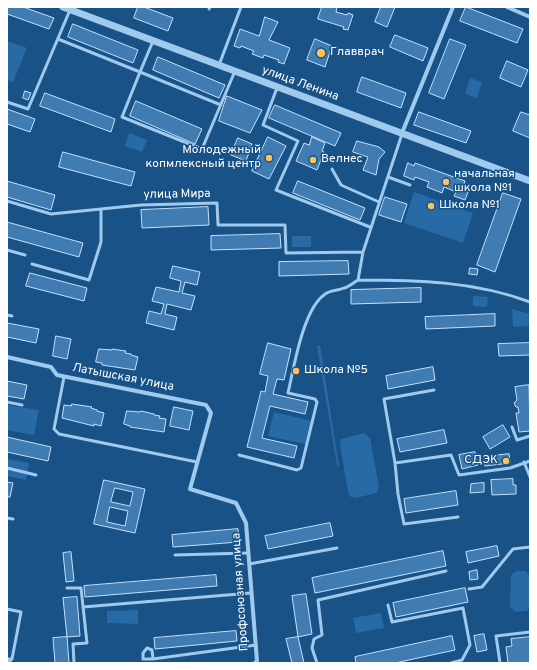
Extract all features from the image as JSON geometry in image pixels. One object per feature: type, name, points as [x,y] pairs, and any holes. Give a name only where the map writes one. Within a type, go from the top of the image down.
[{"type":"street","points":[[402,133],[453,7]]},
{"type":"street","points":[[507,7],[530,17]]},
{"type":"street","name":"улица Ленина","points":[[67,8],[530,181]]},
{"type":"street","name":"Латышская улица","points":[[7,357],[52,367],[57,376],[188,400],[206,405],[211,413]]},
{"type":"street","name":"Профсоюзная улица","points":[[211,413],[190,489],[236,503],[246,523],[256,645],[257,661],[255,663]]},
{"type":"lane","points":[[219,65],[241,7]]},
{"type":"lane","points":[[7,102],[28,109],[58,39],[67,8]]},
{"type":"lane","points":[[58,39],[221,104]]},
{"type":"lane","points":[[153,41],[122,117],[202,149],[235,71]]},
{"type":"lane","points":[[277,87],[263,125],[298,141],[276,190],[370,227]]},
{"type":"lane","points":[[358,280],[363,252],[370,227],[402,133]]},
{"type":"lane","points":[[332,169],[341,185],[379,202]]},
{"type":"lane","points":[[388,177],[410,185]]},
{"type":"lane","name":"улица Мира","points":[[7,201],[51,214],[140,205],[217,203],[218,226],[285,226],[286,252],[363,252]]},
{"type":"lane","points":[[32,264],[89,280],[101,242],[102,210]]},
{"type":"lane","points":[[7,250],[25,255]]},
{"type":"lane","points":[[239,455],[298,470],[301,468],[317,402],[315,399],[288,393],[297,352],[309,313],[315,302],[325,293],[345,288],[358,280],[417,280],[490,289],[530,302]]},
{"type":"lane","points":[[7,315],[12,316]]},
{"type":"lane","points":[[64,377],[54,429],[59,434],[197,462]]},
{"type":"lane","points":[[434,390],[384,399],[395,463],[398,494],[404,524],[458,517]]},
{"type":"lane","points":[[7,402],[22,405]]},
{"type":"lane","points":[[512,427],[517,440],[530,436]]},
{"type":"lane","points":[[395,463],[451,455],[459,475],[510,468],[530,461]]},
{"type":"lane","points":[[524,462],[530,477]]},
{"type":"lane","points":[[7,468],[36,474]]},
{"type":"lane","points":[[7,518],[13,519]]},
{"type":"lane","points":[[469,589],[482,587],[513,549],[530,547]]},
{"type":"lane","points":[[249,564],[337,548]]},
{"type":"lane","points":[[175,555],[248,553]]},
{"type":"lane","points":[[317,663],[312,648],[314,639],[322,635],[318,600],[446,571]]},
{"type":"lane","points":[[67,588],[80,588],[87,643],[73,644],[74,663]]},
{"type":"lane","points":[[83,607],[251,593]]},
{"type":"lane","points":[[388,605],[392,622],[463,608],[470,645],[462,662],[451,663]]},
{"type":"lane","points":[[7,609],[21,612],[12,659],[8,663]]},
{"type":"lane","points":[[500,663],[496,636],[530,632]]},
{"type":"lane","points":[[153,659],[256,645]]},
{"type":"lane","points":[[7,658],[12,659]]},
{"type":"shaded area","points":[[7,41],[27,48],[13,82],[7,80]]},
{"type":"shaded area","points":[[470,78],[482,82],[477,98],[465,94]]},
{"type":"shaded area","points":[[129,133],[147,140],[142,152],[125,146]]},
{"type":"shaded area","points":[[414,192],[473,213],[463,243],[404,223]]},
{"type":"shaded area","points":[[292,236],[311,236],[311,247],[292,247]]},
{"type":"shaded area","points":[[473,296],[488,297],[487,307],[473,306]]},
{"type":"shaded area","points":[[512,309],[530,314],[530,326],[513,327]]},
{"type":"shaded area","points":[[320,345],[339,466],[337,466],[317,346]]},
{"type":"shaded area","points":[[7,405],[39,410],[34,435],[7,430]]},
{"type":"shaded area","points":[[274,412],[312,421],[305,444],[268,436]]},
{"type":"shaded area","points":[[364,433],[370,438],[379,487],[376,493],[356,498],[351,497],[348,492],[340,444],[341,439]]},
{"type":"shaded area","points":[[7,459],[29,463],[26,480],[7,476]]},
{"type":"shaded area","points":[[517,571],[526,571],[530,576],[530,608],[527,611],[515,612],[510,606],[511,577],[513,573]]},
{"type":"shaded area","points":[[138,610],[138,624],[107,623],[107,611]]},
{"type":"shaded area","points":[[381,613],[384,628],[356,633],[353,618]]},
{"type":"building","points":[[7,7],[23,7],[54,18],[49,29],[7,14]]},
{"type":"building","points":[[138,7],[144,7],[173,18],[168,31],[134,18]]},
{"type":"building","points":[[322,7],[337,7],[336,12],[353,15],[348,30],[343,29],[344,27],[318,19]]},
{"type":"building","points":[[381,7],[395,7],[387,27],[375,22]]},
{"type":"building","points":[[466,7],[523,29],[517,43],[460,21]]},
{"type":"building","points":[[265,17],[278,22],[269,40],[290,48],[284,64],[278,62],[279,60],[264,55],[263,58],[252,54],[254,51],[241,46],[240,48],[234,46],[240,29],[259,36]]},
{"type":"building","points":[[73,24],[138,50],[133,63],[68,37]]},
{"type":"building","points":[[395,35],[428,48],[423,61],[390,47]]},
{"type":"building","points":[[315,39],[332,46],[325,67],[307,60]]},
{"type":"building","points":[[450,39],[466,45],[444,99],[429,93]]},
{"type":"building","points":[[158,57],[225,85],[219,98],[153,70]]},
{"type":"building","points":[[507,61],[528,70],[521,87],[500,78]]},
{"type":"building","points":[[362,77],[406,93],[401,108],[357,92]]},
{"type":"building","points":[[25,91],[31,93],[28,100],[23,98]]},
{"type":"building","points":[[45,93],[115,119],[111,132],[40,106]]},
{"type":"building","points":[[227,96],[262,110],[250,133],[219,121]]},
{"type":"building","points":[[136,101],[202,129],[195,144],[130,116]]},
{"type":"building","points":[[275,105],[341,133],[335,146],[269,118]]},
{"type":"building","points":[[7,109],[35,119],[30,132],[7,124]]},
{"type":"building","points":[[419,112],[471,131],[466,143],[414,125]]},
{"type":"building","points":[[521,112],[530,115],[530,138],[513,131]]},
{"type":"building","name":"Молодежный копмлексный центр","points":[[268,137],[286,146],[269,179],[252,171]]},
{"type":"building","points":[[312,137],[325,143],[322,151],[324,152],[317,170],[296,161],[304,143],[309,145]]},
{"type":"building","points":[[238,138],[252,144],[246,161],[231,155]]},
{"type":"building","points":[[357,141],[379,147],[385,152],[379,159],[376,175],[363,170],[368,157],[353,152]]},
{"type":"building","points":[[63,152],[135,172],[131,186],[59,167]]},
{"type":"building","name":"начальная школа №1","points":[[408,163],[414,166],[415,163],[465,181],[464,184],[470,187],[465,200],[454,196],[456,192],[444,187],[442,193],[427,187],[429,182],[415,177],[414,180],[404,176]]},
{"type":"building","points":[[7,181],[55,195],[51,210],[7,197]]},
{"type":"building","points":[[298,181],[365,208],[360,220],[293,193]]},
{"type":"building","points":[[503,193],[521,199],[495,272],[477,265]]},
{"type":"building","points":[[385,197],[407,204],[401,222],[379,215]]},
{"type":"building","points":[[208,207],[209,225],[142,228],[141,210]]},
{"type":"building","points":[[7,222],[83,243],[79,257],[7,237]]},
{"type":"building","points":[[280,234],[281,248],[211,250],[211,236]]},
{"type":"building","points":[[348,261],[349,274],[279,276],[279,262]]},
{"type":"building","points":[[173,266],[200,272],[197,285],[185,282],[182,293],[195,296],[191,310],[167,304],[165,314],[177,317],[174,330],[146,323],[149,311],[161,314],[164,304],[152,301],[156,287],[179,292],[181,281],[170,278]]},
{"type":"building","points":[[470,268],[478,269],[477,275],[469,274]]},
{"type":"building","points":[[30,273],[87,288],[84,301],[26,286]]},
{"type":"building","points":[[421,288],[421,302],[351,304],[351,290]]},
{"type":"building","points":[[495,314],[495,326],[426,329],[425,317]]},
{"type":"building","points":[[7,323],[39,329],[36,343],[7,337]]},
{"type":"building","points":[[56,336],[71,339],[67,359],[53,356]]},
{"type":"building","points":[[268,343],[291,349],[284,380],[277,379],[273,394],[308,402],[305,414],[270,406],[262,438],[297,446],[294,458],[247,447],[261,391],[265,392],[268,376],[260,374]]},
{"type":"building","points":[[530,343],[530,355],[499,356],[498,344]]},
{"type":"building","points":[[99,349],[126,351],[125,353],[138,357],[135,370],[102,365],[102,363],[96,362]]},
{"type":"building","points":[[433,367],[435,380],[388,389],[386,376]]},
{"type":"building","points":[[7,381],[27,385],[24,399],[7,396]]},
{"type":"building","points":[[529,385],[530,431],[519,432],[516,413],[519,413],[518,407],[516,407],[514,403],[517,400],[515,387]]},
{"type":"building","points":[[72,404],[92,407],[91,408],[104,413],[101,426],[94,424],[94,426],[62,418],[64,405],[71,406]]},
{"type":"building","points":[[174,407],[193,411],[189,430],[170,426]]},
{"type":"building","points":[[127,411],[141,411],[166,419],[164,432],[130,427],[124,424]]},
{"type":"building","points":[[503,425],[510,437],[490,449],[483,437]]},
{"type":"building","points":[[444,430],[447,443],[400,452],[397,439]]},
{"type":"building","points":[[7,437],[51,447],[48,461],[7,452]]},
{"type":"building","points":[[475,452],[478,465],[462,469],[459,455]]},
{"type":"building","points":[[509,454],[510,463],[485,466],[484,457]]},
{"type":"building","points":[[513,479],[513,485],[516,485],[516,494],[492,495],[491,480]]},
{"type":"building","points":[[104,480],[145,489],[135,533],[94,524]],"holes":[[[115,488],[133,492],[130,506],[111,502]],[[110,507],[128,511],[125,526],[107,522]]]},
{"type":"building","points":[[7,482],[13,483],[10,497],[7,497]]},
{"type":"building","points":[[484,483],[484,492],[470,493],[471,484]]},
{"type":"building","points":[[456,491],[458,505],[406,513],[404,499]]},
{"type":"building","points":[[330,523],[333,536],[268,549],[265,536]]},
{"type":"building","points":[[238,529],[239,542],[173,547],[172,535]]},
{"type":"building","points":[[497,546],[499,556],[468,563],[466,552]]},
{"type":"building","points":[[443,551],[446,566],[315,593],[312,578]]},
{"type":"building","points":[[71,552],[74,581],[66,582],[63,553]]},
{"type":"building","points":[[477,570],[478,579],[470,580],[469,572]]},
{"type":"building","points":[[216,575],[217,586],[85,597],[84,586]]},
{"type":"building","points":[[465,588],[468,602],[396,617],[393,603]]},
{"type":"building","points":[[306,594],[312,634],[298,637],[292,596]]},
{"type":"building","points":[[77,597],[80,636],[67,637],[63,598]]},
{"type":"building","points":[[236,631],[237,641],[155,649],[154,638]]},
{"type":"building","points":[[484,634],[487,650],[477,652],[474,636]]},
{"type":"building","points":[[452,636],[455,650],[395,663],[356,663],[355,657]]},
{"type":"building","points":[[67,637],[69,663],[55,663],[53,638]]},
{"type":"building","points":[[298,637],[304,663],[292,663],[286,639]]},
{"type":"building","points":[[530,637],[530,663],[508,663],[506,647],[512,646],[511,639]]},
{"type":"place","name":"Главврач","points":[[321,53]]},
{"type":"place","name":"Молодежный копмлексный центр","points":[[269,158]]},
{"type":"place","name":"Велнес","points":[[313,160]]},
{"type":"place","name":"начальная школа №1","points":[[446,182]]},
{"type":"place","name":"Школа №1","points":[[431,206]]},
{"type":"place","name":"Школа №5","points":[[296,371]]},
{"type":"place","name":"СДЭК","points":[[506,461]]}]
